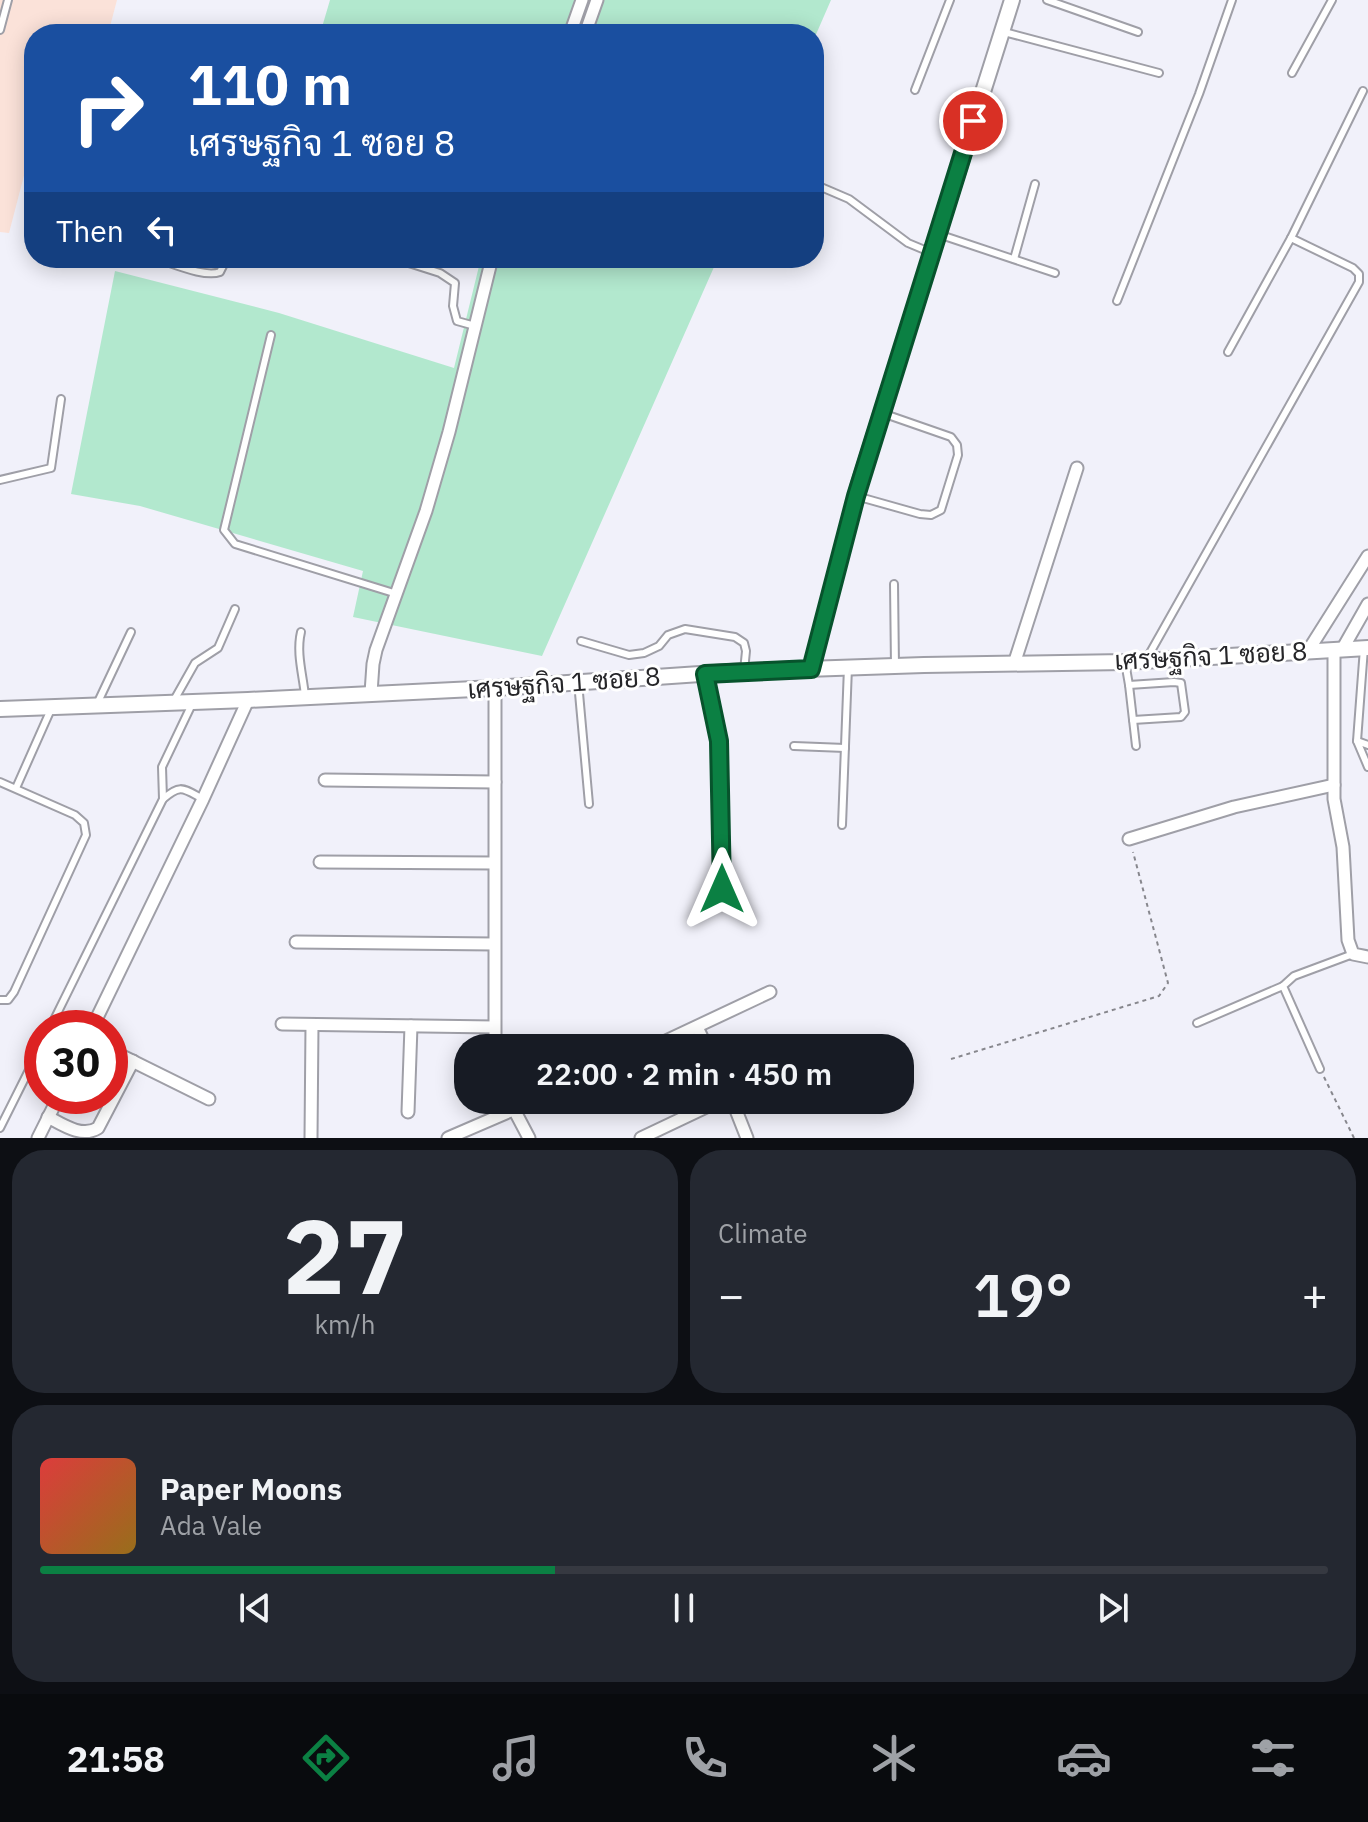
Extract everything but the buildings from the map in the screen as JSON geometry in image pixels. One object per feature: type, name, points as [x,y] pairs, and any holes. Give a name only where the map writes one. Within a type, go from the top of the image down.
[{"type":"street","points":[[574,24],[582,0]]},
{"type":"street","points":[[589,24],[597,0]]},
{"type":"street","points":[[811,669],[856,496],[1012,0]]},
{"type":"street","points":[[371,693],[376,650],[449,432],[490,268]]},
{"type":"street","points":[[1014,664],[1077,468]]},
{"type":"street","points":[[1308,651],[1368,556]]},
{"type":"street","points":[[1368,604],[1339,649],[1334,785],[1343,847],[1348,940],[1353,954],[1368,957]]},
{"type":"street","name":"เศรษฐกิจ 1 ซอย 8","points":[[0,709],[495,688],[744,671],[1125,662],[1366,648]]},
{"type":"street","points":[[705,674],[719,741],[722,889]]},
{"type":"street","points":[[494,1034],[495,688]]},
{"type":"street","points":[[101,1010],[248,700]]},
{"type":"street","points":[[325,780],[495,782]]},
{"type":"street","points":[[1129,839],[1234,807],[1334,785]]},
{"type":"street","points":[[320,862],[494,863]]},
{"type":"street","points":[[296,942],[494,944]]},
{"type":"street","points":[[682,1034],[770,992]]},
{"type":"street","points":[[282,1024],[494,1027]]},
{"type":"street","points":[[311,1138],[312,1025]]},
{"type":"street","points":[[408,1112],[411,1026]]},
{"type":"street","points":[[697,1027],[700,1034]]},
{"type":"street","points":[[128,1059],[209,1099]]},
{"type":"street","points":[[48,1117],[80,1132],[91,1133],[98,1128],[133,1061]]},
{"type":"street","points":[[38,1138],[50,1114]]},
{"type":"street","points":[[448,1138],[495,1114]]},
{"type":"street","points":[[517,1114],[529,1138]]},
{"type":"street","points":[[641,1138],[692,1114]]},
{"type":"street","points":[[738,1114],[747,1138]]},
{"type":"lane","points":[[0,30],[8,0]]},
{"type":"lane","points":[[915,90],[950,0]]},
{"type":"lane","points":[[1047,0],[1138,32]]},
{"type":"lane","points":[[1117,301],[1199,94],[1232,0]]},
{"type":"lane","points":[[1292,73],[1332,0]]},
{"type":"lane","points":[[1002,31],[1159,73]]},
{"type":"lane","points":[[1228,352],[1291,238],[1363,91]]},
{"type":"lane","points":[[1014,259],[1035,184]]},
{"type":"lane","points":[[824,188],[849,199],[908,243],[932,253]]},
{"type":"lane","points":[[938,234],[1055,273]]},
{"type":"lane","points":[[1146,660],[1359,282],[1359,274],[1353,268],[1291,238]]},
{"type":"lane","points":[[190,268],[204,274],[214,274],[222,268]]},
{"type":"lane","points":[[424,268],[455,283],[453,306],[457,321],[475,326]]},
{"type":"lane","points":[[271,335],[224,530],[235,544],[397,594]]},
{"type":"lane","points":[[0,480],[51,468],[61,399]]},
{"type":"lane","points":[[856,496],[931,515],[941,510],[958,455],[957,445],[951,437],[882,413]]},
{"type":"lane","points":[[894,584],[895,667]]},
{"type":"lane","points":[[173,702],[195,663],[218,648],[235,609]]},
{"type":"lane","points":[[581,641],[629,655],[644,653],[659,646],[668,635],[685,629],[735,637],[744,643],[744,671]]},
{"type":"lane","points":[[97,704],[131,632]]},
{"type":"lane","points":[[301,632],[299,656],[305,696]]},
{"type":"lane","points":[[1366,648],[1357,741],[1368,767]]},
{"type":"lane","points":[[1125,662],[1136,746]]},
{"type":"lane","points":[[842,825],[848,667]]},
{"type":"lane","points":[[578,682],[589,804]]},
{"type":"lane","points":[[1129,685],[1181,683],[1185,712],[1181,717],[1133,720]]},
{"type":"lane","points":[[163,799],[162,767],[193,701]]},
{"type":"lane","points":[[16,788],[52,706]]},
{"type":"lane","points":[[1357,741],[1368,745]]},
{"type":"lane","points":[[794,746],[845,748]]},
{"type":"lane","points":[[0,782],[75,815],[84,823],[86,835],[14,992],[8,1000],[0,1000]]},
{"type":"lane","points":[[59,1010],[163,799],[174,789],[182,788],[203,799]]},
{"type":"lane","points":[[1197,1023],[1283,986],[1294,976],[1353,954]]},
{"type":"lane","points":[[1283,986],[1320,1069]]},
{"type":"lane","points":[[0,1128],[24,1080]]},
{"type":"path","points":[[951,1059],[1159,996],[1168,983],[1129,839]]},
{"type":"path","points":[[1320,1069],[1354,1138]]},
{"type":"shaded area","points":[[0,0],[117,0],[111,24],[24,24],[24,175],[9,233],[0,232]]},
{"type":"green space","points":[[330,0],[831,0],[821,24],[323,24]]},
{"type":"green space","points":[[479,268],[714,268],[542,656],[353,617],[363,571],[140,506],[71,494],[115,271],[279,313],[454,368]]},
{"type":"route","points":[[722,889],[719,741],[705,674],[811,669],[856,496],[973,121]]}]
